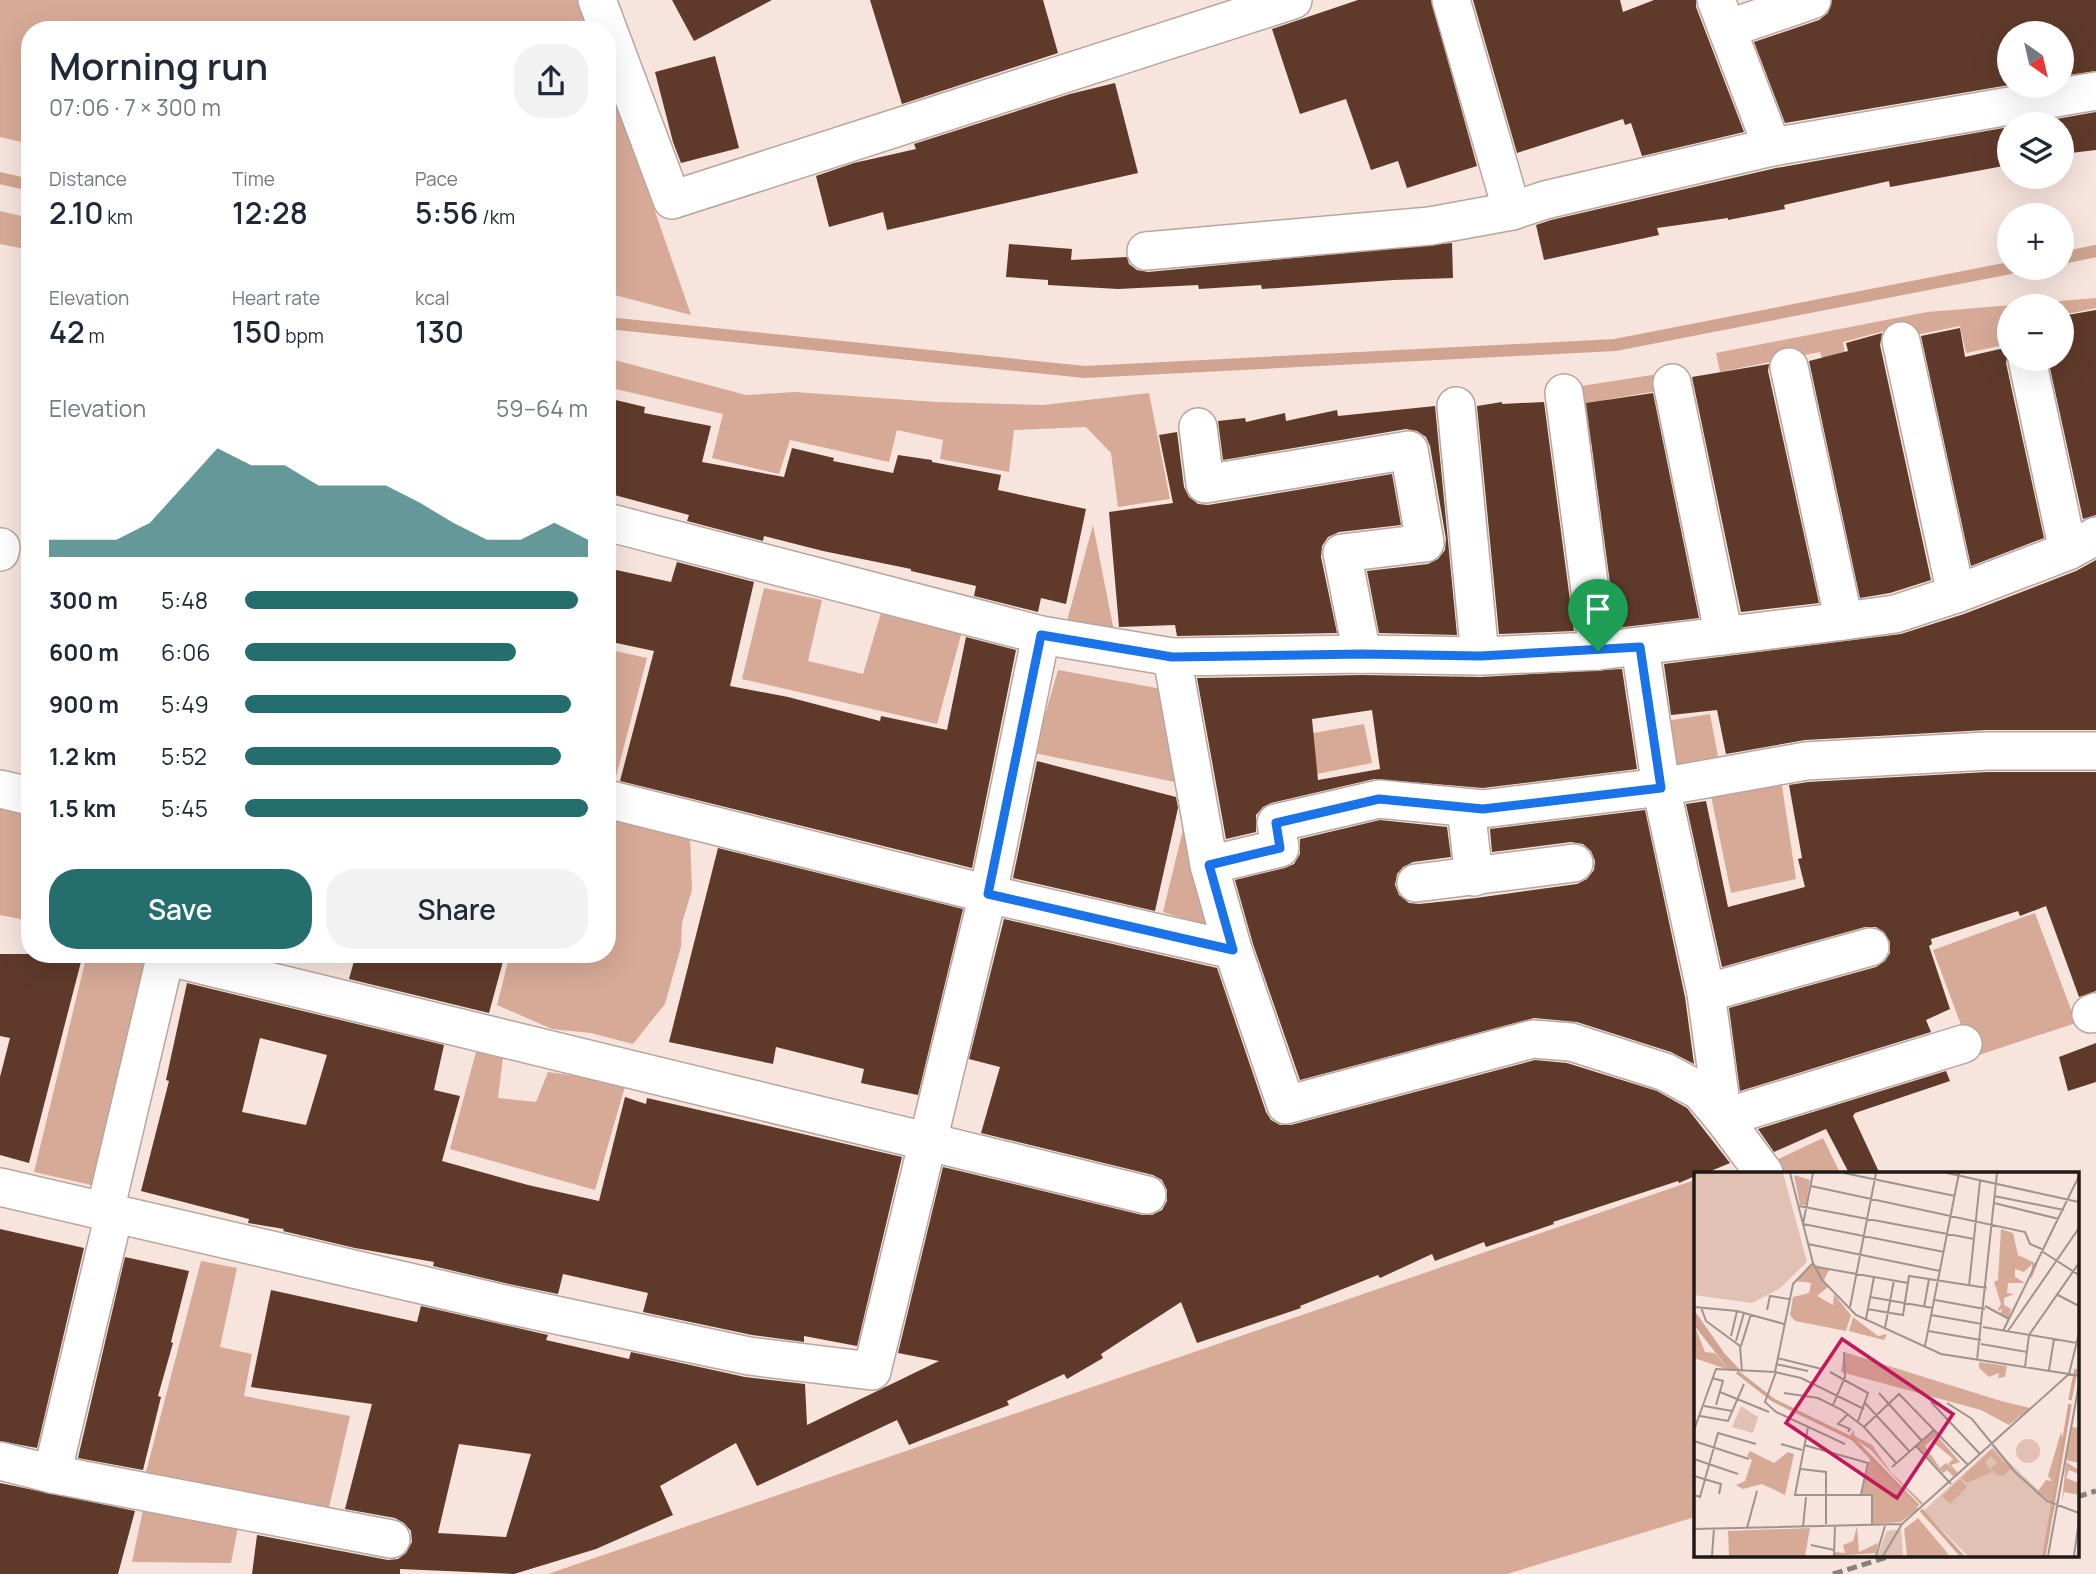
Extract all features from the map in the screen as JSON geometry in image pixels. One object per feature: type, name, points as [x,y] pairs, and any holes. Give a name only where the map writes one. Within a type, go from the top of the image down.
[{"type":"street","points":[[597,0],[605,21]]},
{"type":"street","points":[[616,51],[672,200],[1293,0]]},
{"type":"street","points":[[1451,0],[1512,211]]},
{"type":"street","points":[[1772,147],[1721,15],[1812,0]]},
{"type":"street","points":[[1146,251],[1430,226],[1512,211],[1545,200],[1772,147],[2096,92]]},
{"type":"street","points":[[1901,341],[1956,594]]},
{"type":"street","points":[[1789,367],[1844,621]]},
{"type":"street","points":[[616,524],[1041,635],[1172,657],[1362,654],[1480,656],[1640,647],[1895,614],[1956,594],[2082,544],[2031,371]]},
{"type":"street","points":[[1672,383],[1724,636]]},
{"type":"street","points":[[1564,393],[1598,651]]},
{"type":"street","points":[[1456,405],[1480,656]]},
{"type":"street","points":[[1198,427],[1205,484],[1409,450],[1424,543],[1342,553],[1362,654]]},
{"type":"street","points":[[0,1187],[504,1304],[735,1353],[872,1371],[988,894],[1041,635]]},
{"type":"street","points":[[1640,647],[1661,788],[1706,993],[1723,1118]]},
{"type":"street","points":[[1172,657],[1209,865],[1233,950],[1286,1105],[1533,1040],[1571,1042],[1665,1072],[1700,1091],[1764,1172]]},
{"type":"street","points":[[1209,865],[1280,848],[1276,823],[1379,799],[1483,809],[1661,788],[1807,761],[1987,751],[2096,751]]},
{"type":"street","points":[[0,789],[21,794]]},
{"type":"street","points":[[616,801],[988,894],[1233,950]]},
{"type":"street","points":[[1466,808],[1474,877]]},
{"type":"street","points":[[1416,883],[1574,863]]},
{"type":"street","points":[[1706,993],[1870,947]]},
{"type":"street","points":[[52,1474],[164,963]]},
{"type":"street","points":[[199,963],[1147,1195]]},
{"type":"street","points":[[1723,1118],[1963,1044]]},
{"type":"street","points":[[0,1461],[52,1474],[391,1539]]},
{"type":"shaded area","points":[[0,0],[582,0],[589,21],[21,21],[21,142],[0,137]]},
{"type":"shaded area","points":[[616,99],[691,315],[616,295]]},
{"type":"shaded area","points":[[0,211],[21,216],[21,248],[0,244]]},
{"type":"shaded area","points":[[2096,298],[2096,308],[2074,313],[2074,300]]},
{"type":"shaded area","points":[[1997,306],[1997,347],[1966,353],[1960,326],[1906,337],[1903,326],[1843,342],[1848,373],[1828,376],[1820,352],[1720,372],[1716,353],[1927,312]]},
{"type":"shaded area","points":[[616,360],[746,395],[795,392],[936,402],[1043,405],[1149,393],[1170,499],[1118,507],[1111,453],[1086,427],[1014,430],[1009,472],[940,459],[943,440],[897,430],[889,462],[790,440],[779,474],[712,458],[723,414],[616,389]]},
{"type":"shaded area","points":[[1665,373],[1669,389],[1604,400],[1610,438],[1575,445],[1568,388]]},
{"type":"shaded area","points":[[1093,525],[1114,631],[1067,621]]},
{"type":"shaded area","points":[[764,588],[822,600],[808,661],[863,674],[883,606],[964,624],[937,724],[742,679]]},
{"type":"shaded area","points":[[616,651],[647,658],[616,777]]},
{"type":"shaded area","points":[[1058,670],[1162,689],[1175,782],[1034,753]]},
{"type":"shaded area","points":[[1710,714],[1720,767],[1670,774],[1660,722]]},
{"type":"shaded area","points":[[1364,724],[1372,763],[1256,786],[1247,745]]},
{"type":"shaded area","points":[[1781,779],[1796,879],[1731,893],[1710,791]]},
{"type":"shaded area","points":[[0,804],[21,808],[21,919],[0,915]]},
{"type":"shaded area","points":[[1188,809],[1217,930],[1163,912]]},
{"type":"shaded area","points":[[616,813],[690,836],[692,890],[682,923],[681,947],[665,1004],[633,1044],[591,1033],[552,1029],[497,1005],[508,963],[616,963]]},
{"type":"shaded area","points":[[2035,913],[2076,1023],[1973,1057],[1933,950]]},
{"type":"shaded area","points":[[85,963],[159,963],[104,1188],[34,1172]]},
{"type":"shaded area","points":[[476,1052],[503,1058],[498,1098],[536,1102],[548,1072],[626,1083],[595,1190],[450,1149]]},
{"type":"shaded area","points":[[1823,1138],[1840,1172],[1779,1172],[1770,1163]]},
{"type":"shaded area","points":[[1694,1180],[1694,1517],[1507,1574],[548,1574]]},
{"type":"shaded area","points":[[201,1261],[237,1268],[220,1347],[252,1354],[244,1396],[350,1416],[328,1512],[146,1472]]},
{"type":"shaded area","points":[[143,1510],[238,1527],[231,1563],[132,1562]]},
{"type":"building","points":[[672,0],[772,0],[694,41]]},
{"type":"building","points":[[870,0],[1043,0],[1058,53],[902,104]]},
{"type":"building","points":[[1358,0],[1431,0],[1477,166],[1407,188],[1398,161],[1371,170],[1346,99],[1300,114],[1272,29]]},
{"type":"building","points":[[1473,0],[1620,0],[1623,12],[1654,0],[1696,0],[1696,7],[1744,132],[1642,156],[1631,123],[1625,125],[1623,119],[1517,153]]},
{"type":"building","points":[[1832,0],[2096,0],[2096,71],[2074,74],[2074,21],[1997,21],[1997,87],[1785,123],[1754,42],[1819,20],[1828,13]]},
{"type":"building","points":[[715,56],[739,148],[681,163],[655,72]]},
{"type":"building","points":[[1115,83],[1138,173],[887,230],[883,212],[829,227],[816,176],[854,163],[916,149],[914,144],[1070,94]]},
{"type":"building","points":[[2096,112],[2096,150],[2074,153],[2074,116]]},
{"type":"building","points":[[1997,129],[1997,167],[1890,187],[1889,181],[1784,205],[1785,209],[1728,220],[1657,228],[1659,235],[1544,260],[1536,225],[1776,168]]},
{"type":"building","points":[[1452,243],[1453,278],[1262,289],[1261,285],[1199,289],[1198,285],[1118,289],[1048,285],[1048,280],[1006,277],[1009,244],[1072,249],[1071,260],[1127,257],[1129,264],[1137,270],[1148,272]]},
{"type":"building","points":[[2096,310],[2096,515],[2083,519],[2051,371],[2074,371],[2074,314]]},
{"type":"building","points":[[1960,328],[1965,357],[1997,350],[1997,371],[2008,371],[2044,538],[1971,566],[1921,336]]},
{"type":"building","points":[[1882,333],[1880,345],[1931,580],[1890,593],[1860,598],[1809,361],[1848,351],[1846,343]]},
{"type":"building","points":[[1769,364],[1768,371],[1819,603],[1741,612],[1692,377]]},
{"type":"building","points":[[1653,393],[1699,618],[1616,628],[1586,403]]},
{"type":"building","points":[[616,400],[645,407],[644,413],[711,426],[702,462],[784,477],[792,448],[834,458],[833,461],[893,473],[898,455],[1001,475],[998,490],[1086,509],[1066,604],[1041,598],[1038,612],[974,596],[976,586],[764,536],[763,541],[687,521],[689,515],[616,495]]},
{"type":"building","points":[[1502,402],[1544,402],[1574,631],[1499,634],[1477,406]]},
{"type":"building","points":[[1435,406],[1457,635],[1379,633],[1367,571],[1428,564],[1438,559],[1445,550],[1446,539],[1430,446],[1426,437],[1417,431],[1406,429],[1223,460],[1218,421],[1245,418],[1246,422],[1285,413],[1286,421],[1337,410],[1338,416]]},
{"type":"building","points":[[1177,432],[1184,487],[1189,497],[1198,504],[1208,505],[1392,474],[1401,525],[1339,532],[1328,537],[1322,546],[1321,557],[1337,633],[1177,636],[1175,625],[1119,627],[1109,512],[1173,503],[1159,435]]},
{"type":"building","points":[[2096,560],[2096,730],[1986,730],[1805,740],[1726,754],[1717,710],[1671,715],[1664,664],[1901,634],[1964,614],[2076,571]]},
{"type":"building","points":[[677,562],[754,582],[730,686],[788,697],[880,721],[881,716],[947,730],[966,637],[1016,650],[972,868],[620,781],[654,651],[616,643],[616,570],[671,582]]},
{"type":"building","points":[[1622,669],[1637,769],[1483,788],[1374,779],[1271,803],[1256,815],[1256,832],[1226,839],[1197,678],[1362,675],[1481,677]],"holes":[[[1372,710],[1380,769],[1318,780],[1312,719]]]},
{"type":"building","points":[[1037,761],[1176,797],[1178,808],[1155,911],[1013,878]]},
{"type":"building","points":[[1988,772],[2096,772],[2096,991],[2079,997],[2046,906],[2020,916],[2018,911],[1931,939],[1932,944],[1929,946],[1950,1009],[1926,1020],[1931,1032],[1740,1091],[1729,1008],[1876,967],[1885,961],[1890,953],[1890,942],[1884,932],[1876,927],[1865,927],[1722,967],[1686,804],[1706,801],[1728,907],[1805,887],[1798,859],[1802,858],[1789,785]]},
{"type":"building","points":[[1645,810],[1685,997],[1694,1064],[1671,1052],[1577,1022],[1534,1018],[1300,1080],[1253,944],[1235,880],[1294,864],[1300,854],[1300,839],[1380,820],[1447,827],[1451,857],[1413,862],[1397,874],[1395,885],[1399,895],[1409,903],[1476,898],[1577,884],[1587,879],[1594,870],[1595,861],[1591,851],[1583,844],[1571,842],[1492,852],[1490,829]]},
{"type":"building","points":[[718,848],[963,909],[918,1095],[861,1083],[864,1069],[776,1047],[773,1064],[669,1042]]},
{"type":"building","points":[[1004,919],[1217,968],[1266,1112],[1271,1120],[1280,1125],[1291,1125],[1535,1060],[1567,1063],[1657,1091],[1687,1108],[1730,1163],[1708,1172],[1694,1172],[1694,1176],[1679,1183],[1678,1181],[1553,1222],[1554,1224],[1486,1247],[1484,1242],[1435,1261],[1432,1254],[1380,1278],[1378,1275],[1300,1306],[1301,1308],[1197,1343],[1181,1302],[1101,1354],[1103,1358],[1067,1379],[1064,1374],[1007,1401],[1009,1405],[909,1445],[897,1420],[757,1486],[736,1443],[660,1486],[673,1515],[596,1549],[514,1574],[400,1569],[400,1574],[252,1574],[257,1535],[388,1560],[398,1559],[406,1553],[412,1542],[411,1531],[395,1518],[345,1509],[372,1404],[251,1387],[271,1290],[417,1322],[421,1306],[548,1335],[546,1340],[629,1359],[631,1352],[745,1377],[805,1384],[807,1425],[939,1361],[898,1353],[943,1167],[1142,1215],[1152,1215],[1162,1210],[1167,1201],[1167,1190],[1162,1180],[1153,1175],[981,1133],[1000,1067],[969,1059]],"holes":[[[459,1444],[531,1454],[506,1537],[438,1533]]]},
{"type":"building","points":[[0,954],[21,954],[21,963],[81,963],[29,1163],[0,1155],[0,1077],[10,1038],[0,1036]]},
{"type":"building","points":[[353,963],[503,963],[489,1013],[349,979]]},
{"type":"building","points":[[187,983],[444,1045],[434,1090],[460,1096],[442,1161],[528,1185],[599,1201],[625,1097],[646,1104],[647,1098],[902,1157],[857,1346],[804,1336],[804,1342],[752,1335],[643,1312],[648,1293],[563,1274],[558,1294],[509,1284],[433,1266],[434,1262],[355,1248],[283,1231],[284,1229],[248,1223],[249,1219],[141,1191],[169,1081],[166,1080]],"holes":[[[260,1038],[327,1055],[306,1125],[242,1112]]]},
{"type":"building","points":[[2096,1043],[2096,1082],[2068,1091],[2059,1057]]},
{"type":"building","points":[[1946,1071],[1950,1081],[1855,1113],[1853,1116],[1879,1172],[1848,1172],[1826,1129],[1774,1152],[1758,1129]]},
{"type":"building","points":[[0,1229],[84,1248],[37,1448],[0,1441]]},
{"type":"building","points":[[125,1257],[189,1271],[143,1470],[78,1458]]},
{"type":"building","points":[[0,1483],[135,1511],[118,1574],[0,1574]]},
{"type":"waterway","points":[[0,178],[21,183]]},
{"type":"waterway","points":[[2074,256],[2096,251]]},
{"type":"waterway","points":[[616,324],[1085,372],[1615,345],[1997,271]]},
{"type":"railway","points":[[2078,1497],[2096,1491]]},
{"type":"railway","points":[[1833,1574],[1891,1556]]},
{"type":"route","points":[[1041,635],[1172,657],[1362,654],[1480,656],[1598,651],[1640,647],[1661,788],[1483,809],[1379,799],[1276,823],[1280,848],[1209,865],[1233,950],[988,894],[1041,635]]}]
